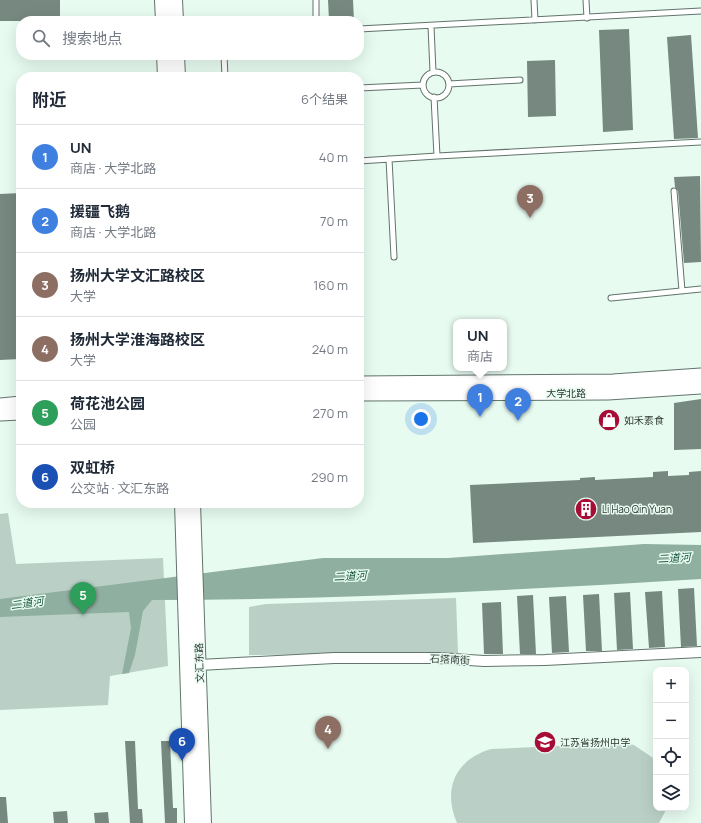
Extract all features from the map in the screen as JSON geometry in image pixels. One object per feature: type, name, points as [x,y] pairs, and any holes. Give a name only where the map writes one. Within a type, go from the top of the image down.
[{"type":"main road","points":[[162,0],[163,16]]},
{"type":"main road","points":[[175,0],[176,16]]},
{"type":"main road","points":[[164,60],[165,72]]},
{"type":"main road","points":[[177,60],[178,72]]},
{"type":"main road","name":"文汇东路","points":[[183,508],[189,563],[191,607],[192,823]]},
{"type":"main road","name":"文汇东路","points":[[189,563],[193,508]]},
{"type":"main road","name":"文汇东路","points":[[191,607],[199,665],[204,823]]},
{"type":"street","name":"大学北路","points":[[364,383],[613,381],[701,375]]},
{"type":"street","name":"大学北路","points":[[364,394],[608,393],[701,387]]},
{"type":"street","points":[[0,405],[16,403]]},
{"type":"street","points":[[0,414],[16,413]]},
{"type":"street","name":"石塔南街","points":[[199,665],[334,658],[438,658],[484,661],[545,660],[701,652]]},
{"type":"lane","points":[[316,0],[316,16]]},
{"type":"lane","points":[[534,0],[535,20]]},
{"type":"lane","points":[[586,0],[587,18]]},
{"type":"lane","points":[[364,29],[701,11]]},
{"type":"lane","points":[[431,26],[433,72]]},
{"type":"lane","points":[[224,60],[225,72]]},
{"type":"lane","points":[[433,72],[438,72],[445,76],[449,84],[443,95],[434,97],[427,93],[423,85],[426,77],[433,72]]},
{"type":"lane","points":[[449,84],[520,80]]},
{"type":"lane","points":[[364,88],[423,85]]},
{"type":"lane","points":[[434,97],[437,156]]},
{"type":"lane","points":[[364,162],[437,156],[701,142]]},
{"type":"lane","points":[[389,159],[394,257]]},
{"type":"lane","points":[[674,191],[682,291]]},
{"type":"lane","points":[[611,298],[701,289]]},
{"type":"shaded area","points":[[8,513],[16,564],[163,558],[168,666],[110,676],[108,705],[0,710],[0,514]]},
{"type":"shaded area","points":[[456,598],[458,653],[249,655],[249,607],[266,604]]},
{"type":"shaded area","points":[[623,743],[634,745],[653,758],[653,811],[665,811],[659,823],[457,823],[451,798],[455,777],[469,760],[491,749]]},
{"type":"water","name":"二道河","points":[[644,544],[701,545],[701,579],[358,596],[221,600],[152,600],[143,611],[135,655],[129,673],[122,674],[131,628],[129,612],[0,617],[0,599],[323,558],[448,558]]},
{"type":"building","points":[[0,0],[60,0],[60,16],[16,16],[16,21],[0,21]]},
{"type":"building","points":[[328,0],[353,0],[354,16],[329,16]]},
{"type":"building","points":[[629,29],[633,130],[603,132],[599,30]]},
{"type":"building","points":[[691,35],[698,138],[674,139],[667,37]]},
{"type":"building","points":[[555,60],[556,116],[528,117],[527,61]]},
{"type":"building","points":[[700,176],[701,262],[684,263],[678,191],[675,187],[674,177]]},
{"type":"building","points":[[16,193],[16,359],[0,360],[0,194]]},
{"type":"building","points":[[701,399],[701,449],[674,450],[674,403]]},
{"type":"building","name":"Li Hao Qin Yuan","points":[[668,471],[668,476],[689,475],[689,472],[701,471],[701,532],[473,543],[470,485],[580,480],[580,478],[595,477],[595,480],[653,477],[653,472]]},
{"type":"building","points":[[694,588],[697,646],[681,647],[678,589]]},
{"type":"building","points":[[662,591],[665,647],[649,648],[645,592]]},
{"type":"building","points":[[630,592],[633,649],[617,650],[614,593]]},
{"type":"building","points":[[599,594],[602,651],[586,651],[583,595]]},
{"type":"building","points":[[533,595],[536,654],[520,654],[517,596]]},
{"type":"building","points":[[566,596],[569,652],[552,653],[549,597]]},
{"type":"building","points":[[501,602],[503,654],[484,654],[482,603]]},
{"type":"building","points":[[125,741],[135,741],[138,809],[142,809],[143,823],[130,823]]},
{"type":"building","points":[[161,741],[170,741],[173,808],[177,808],[177,823],[165,823]]},
{"type":"building","points":[[0,797],[6,797],[8,823],[0,823]]},
{"type":"building","points":[[67,811],[68,823],[54,823],[53,812]]},
{"type":"building","points":[[108,812],[109,823],[95,823],[94,813]]},
{"type":"place","name":"扬州大学文汇路校区","points":[[530,218]]},
{"type":"place","name":"UN","points":[[480,417]]},
{"type":"place","name":"如禾素食","points":[[609,420]]},
{"type":"place","name":"援疆飞鹅","points":[[518,421]]},
{"type":"place","name":"Li Hao Qin Yuan","points":[[586,509]]},
{"type":"place","name":"荷花池公园","points":[[83,615]]},
{"type":"place","name":"江苏省扬州中学","points":[[545,742]]},
{"type":"place","name":"扬州大学淮海路校区","points":[[328,749]]},
{"type":"place","name":"双虹桥","points":[[182,761]]}]
